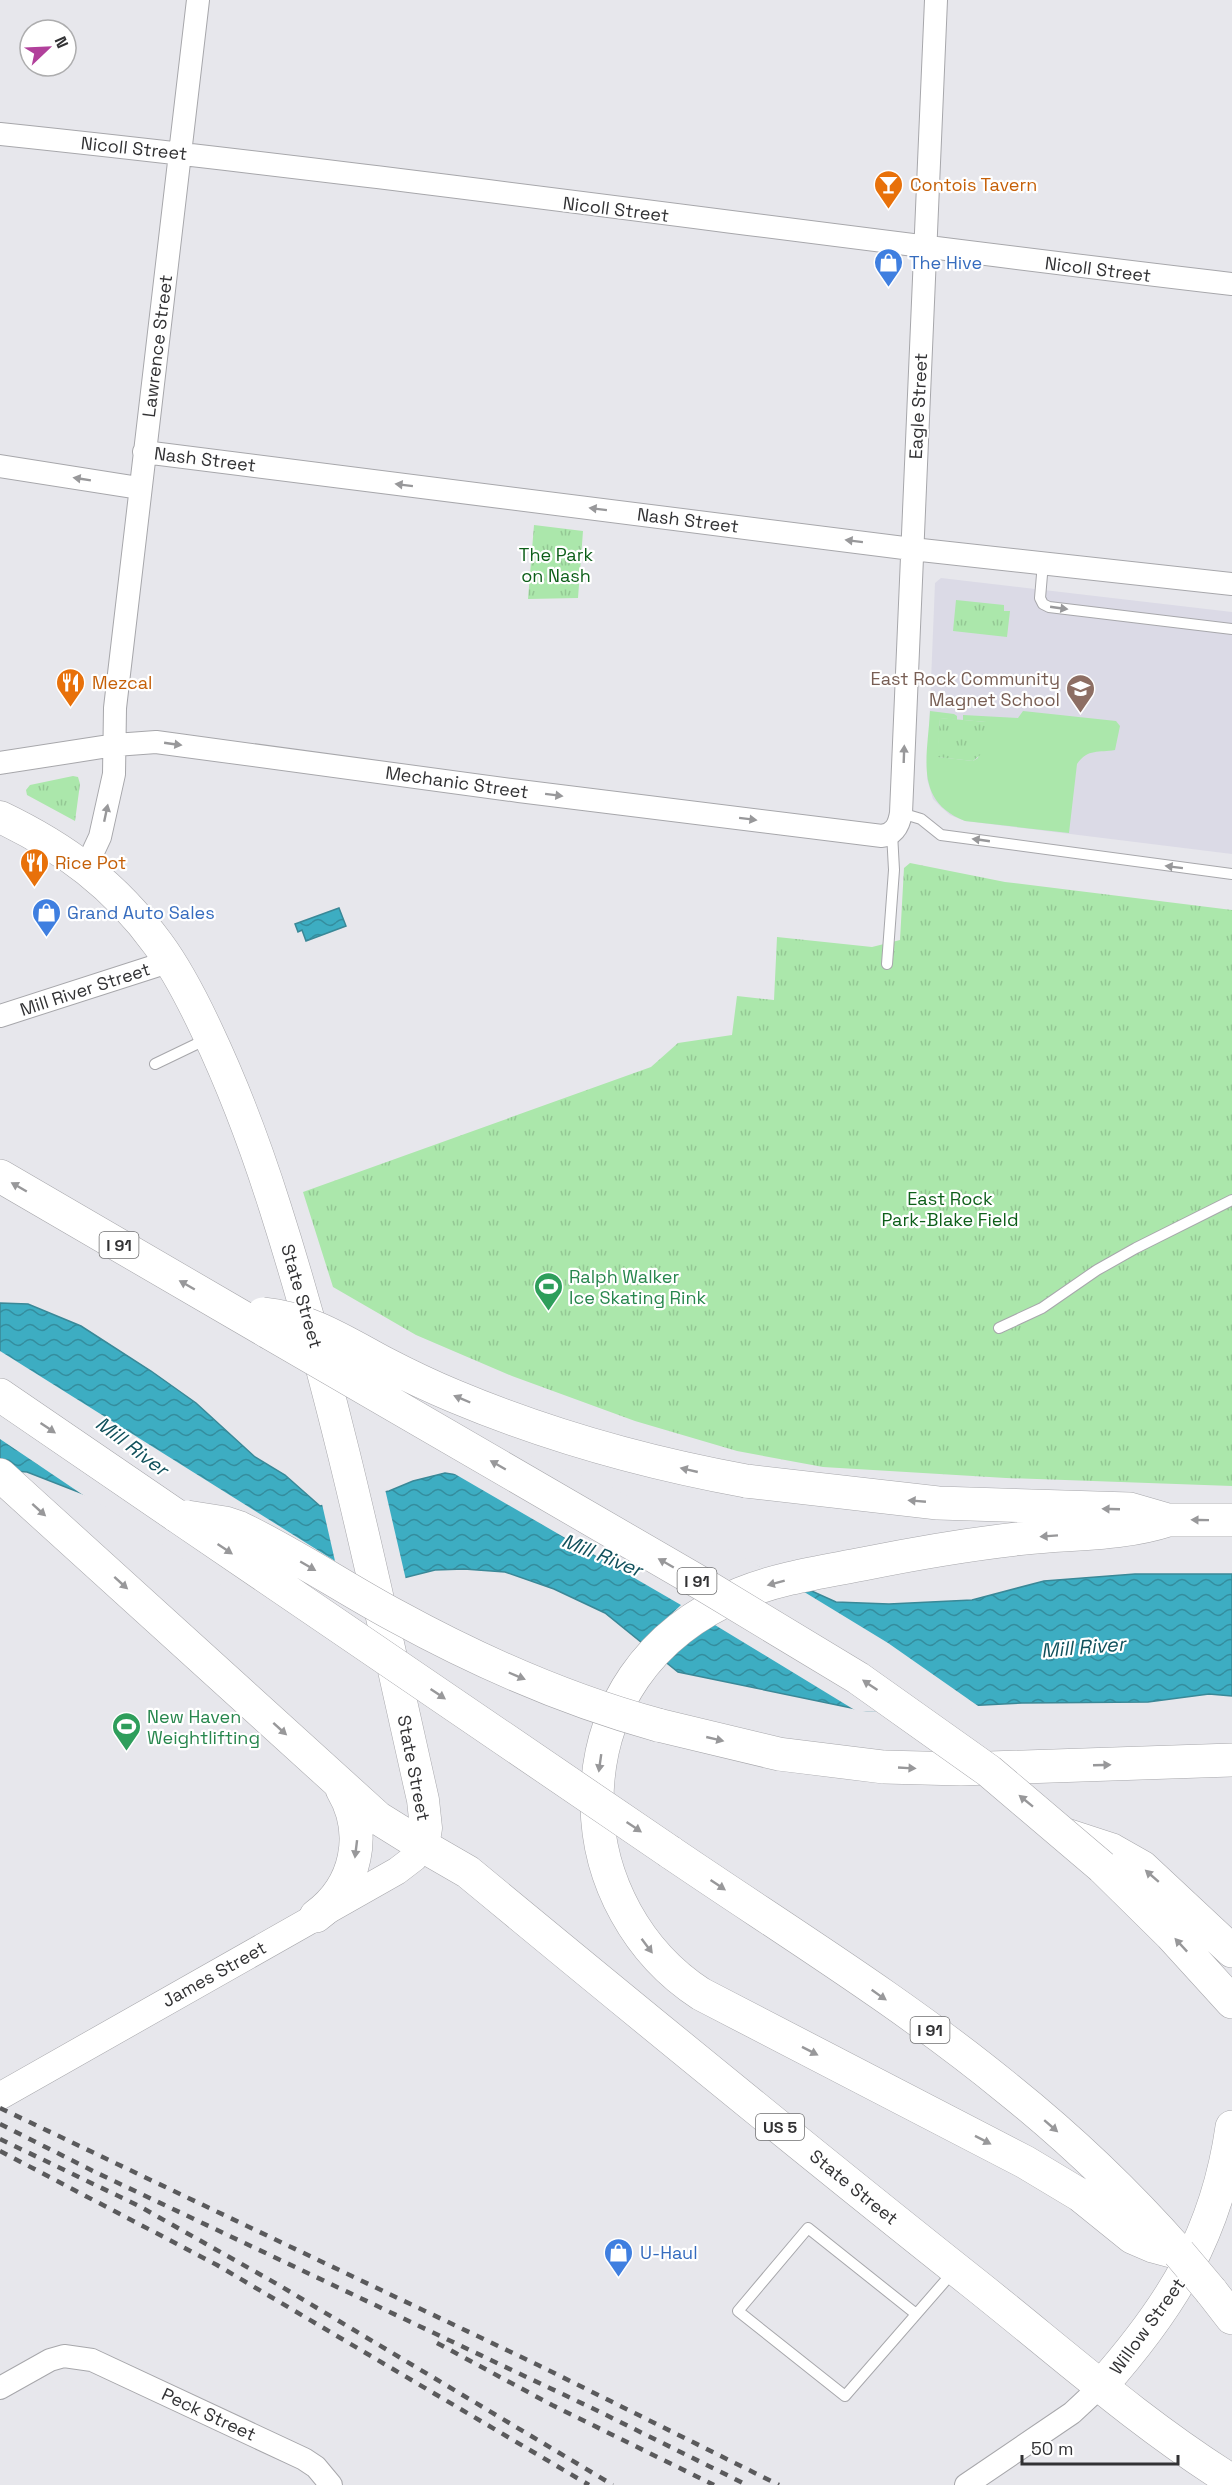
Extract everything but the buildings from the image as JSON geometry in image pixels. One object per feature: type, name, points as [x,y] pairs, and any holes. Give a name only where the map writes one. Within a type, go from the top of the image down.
[{"type":"main road","name":"State Street","points":[[0,816],[56,846],[86,867],[137,917],[171,961],[210,1038],[243,1115],[288,1246],[315,1342],[353,1496],[423,1800],[426,1828],[423,1846],[468,1872],[1101,2386],[1167,2438],[1232,2481]]},
{"type":"main road","name":"I 91","points":[[0,1176],[256,1320],[858,1677],[948,1740],[1066,1834],[1107,1858],[1171,1935],[1226,1995]]},
{"type":"main road","points":[[256,1320],[286,1317],[309,1324],[426,1384],[523,1422],[652,1461],[746,1480],[938,1503],[1130,1509],[1168,1520],[1232,1520]]},
{"type":"main road","name":"I 91","points":[[0,1395],[914,2019],[1008,2089],[1096,2167],[1232,2318]]},
{"type":"main road","points":[[0,1475],[378,1818],[423,1846]]},
{"type":"main road","points":[[177,1516],[206,1519],[240,1528],[395,1616],[503,1671],[567,1697],[658,1725],[779,1754],[884,1767],[961,1769],[1232,1760]]},
{"type":"main road","points":[[1168,1520],[1131,1531],[1029,1538],[953,1547],[833,1570],[765,1586],[720,1604],[672,1636],[638,1671],[618,1703],[605,1736],[598,1774],[597,1813],[602,1851],[613,1887],[631,1922],[655,1957],[676,1977],[701,1994],[1025,2162],[1080,2195],[1125,2232],[1168,2246]]},
{"type":"main road","points":[[316,1916],[332,1903],[342,1889],[351,1870],[356,1847],[356,1828],[352,1810],[332,1776]]},
{"type":"main road","points":[[1107,1858],[1132,1860],[1151,1874],[1229,1948]]},
{"type":"main road","name":"Willow Street","points":[[1101,2386],[1159,2315],[1192,2260],[1216,2199],[1232,2127]]},
{"type":"street","name":"Lawrence Street","points":[[86,867],[96,849],[103,826],[114,774],[115,708],[198,0]]},
{"type":"street","name":"Eagle Street","points":[[897,823],[912,549],[936,0]]},
{"type":"street","name":"Nicoll Street","points":[[0,134],[180,153],[925,248],[1232,284]]},
{"type":"street","name":"Nash Street","points":[[144,452],[912,549],[1232,584]]},
{"type":"street","points":[[0,466],[140,488]]},
{"type":"street","name":"Mechanic Street","points":[[0,763],[115,745],[156,742],[519,791],[882,836],[897,823]]},
{"type":"street","name":"Mill River Street","points":[[0,1016],[171,961]]},
{"type":"street","name":"James Street","points":[[0,2096],[397,1871],[414,1858],[423,1846]]},
{"type":"street","name":"Peck Street","points":[[0,2388],[50,2360],[64,2356],[92,2360],[304,2458],[316,2467],[332,2485]]},
{"type":"street","points":[[966,2485],[1072,2413],[1101,2386]]},
{"type":"lane","points":[[1043,563],[1040,598],[1043,604],[1049,607],[1232,629]]},
{"type":"lane","points":[[887,964],[897,823],[921,819],[941,835],[1232,874]]},
{"type":"lane","points":[[155,1064],[210,1038]]},
{"type":"lane","points":[[999,1328],[1042,1308],[1097,1270],[1136,1248],[1232,1200]]},
{"type":"lane","points":[[916,2314],[808,2228],[738,2312],[845,2396],[956,2269]]},
{"type":"shaded area","name":"East Rock Community Magnet School","points":[[941,578],[1232,612],[1232,854],[965,821],[950,815],[941,807],[933,799],[927,779],[935,583]]},
{"type":"green space","name":"The Park on Nash","points":[[534,525],[583,531],[578,598],[528,599]]},
{"type":"green space","points":[[956,600],[1004,605],[1004,611],[1010,611],[1007,637],[953,631]]},
{"type":"green space","points":[[930,711],[957,716],[957,720],[940,718],[938,757],[973,761],[978,758],[986,722],[963,720],[963,715],[1018,718],[1023,711],[1116,721],[1120,726],[1115,750],[1090,753],[1077,764],[1069,833],[965,821],[948,812],[937,802],[927,775]]},
{"type":"green space","points":[[940,718],[987,722],[986,750],[973,761],[937,757]]},
{"type":"green space","points":[[73,776],[78,777],[80,784],[75,821],[27,795],[26,790],[30,785]]},
{"type":"green space","name":"East Rock Park-Blake Field","points":[[910,863],[1005,882],[1232,910],[1232,1486],[1006,1478],[823,1467],[737,1451],[635,1421],[512,1376],[416,1335],[333,1287],[303,1192],[651,1067],[678,1043],[732,1035],[737,996],[774,1000],[777,937],[872,947],[900,940],[904,868]]},
{"type":"water","points":[[339,908],[346,926],[306,941],[302,930],[298,932],[295,924]]},
{"type":"water","name":"Mill River","points":[[0,1303],[28,1304],[81,1326],[196,1403],[255,1457],[285,1475],[320,1506],[389,1491],[413,1481],[445,1473],[489,1480],[712,1546],[836,1602],[889,1604],[972,1600],[1044,1581],[1135,1574],[1232,1574],[1232,1696],[1209,1694],[1148,1702],[1022,1703],[866,1711],[678,1672],[605,1613],[554,1589],[505,1572],[464,1569],[435,1570],[340,1594],[27,1472],[0,1470]]},
{"type":"pier","points":[[0,1351],[335,1561],[322,1504],[385,1489],[406,1580],[335,1599],[305,1622],[269,1611],[214,1581],[114,1510],[92,1501],[0,1439]]},
{"type":"pier","points":[[532,1456],[615,1489],[761,1567],[765,1566],[812,1588],[801,1590],[888,1643],[981,1708],[858,1712],[710,1622],[662,1663],[638,1645],[681,1605],[448,1470],[488,1477]]},
{"type":"railway","points":[[0,2108],[538,2365],[779,2485]]},
{"type":"railway","points":[[0,2124],[95,2172],[596,2410],[747,2485]]},
{"type":"railway","points":[[0,2139],[139,2206],[277,2284],[613,2485]]},
{"type":"railway","points":[[0,2151],[217,2265],[589,2485]]},
{"type":"railway","points":[[437,2343],[552,2405],[714,2485]]},
{"type":"place","name":"Contois Tavern","points":[[889,210]]},
{"type":"place","name":"The Hive","points":[[888,288]]},
{"type":"place","name":"Mezcal","points":[[71,708]]},
{"type":"place","name":"East Rock Community Magnet School","points":[[1081,714]]},
{"type":"place","name":"Rice Pot","points":[[34,888]]},
{"type":"place","name":"Grand Auto Sales","points":[[46,938]]},
{"type":"place","name":"Ralph Walker Ice Skating Rink","points":[[548,1312]]},
{"type":"place","name":"New Haven Weightlifting","points":[[126,1752]]},
{"type":"place","name":"U-Haul","points":[[619,2278]]}]
